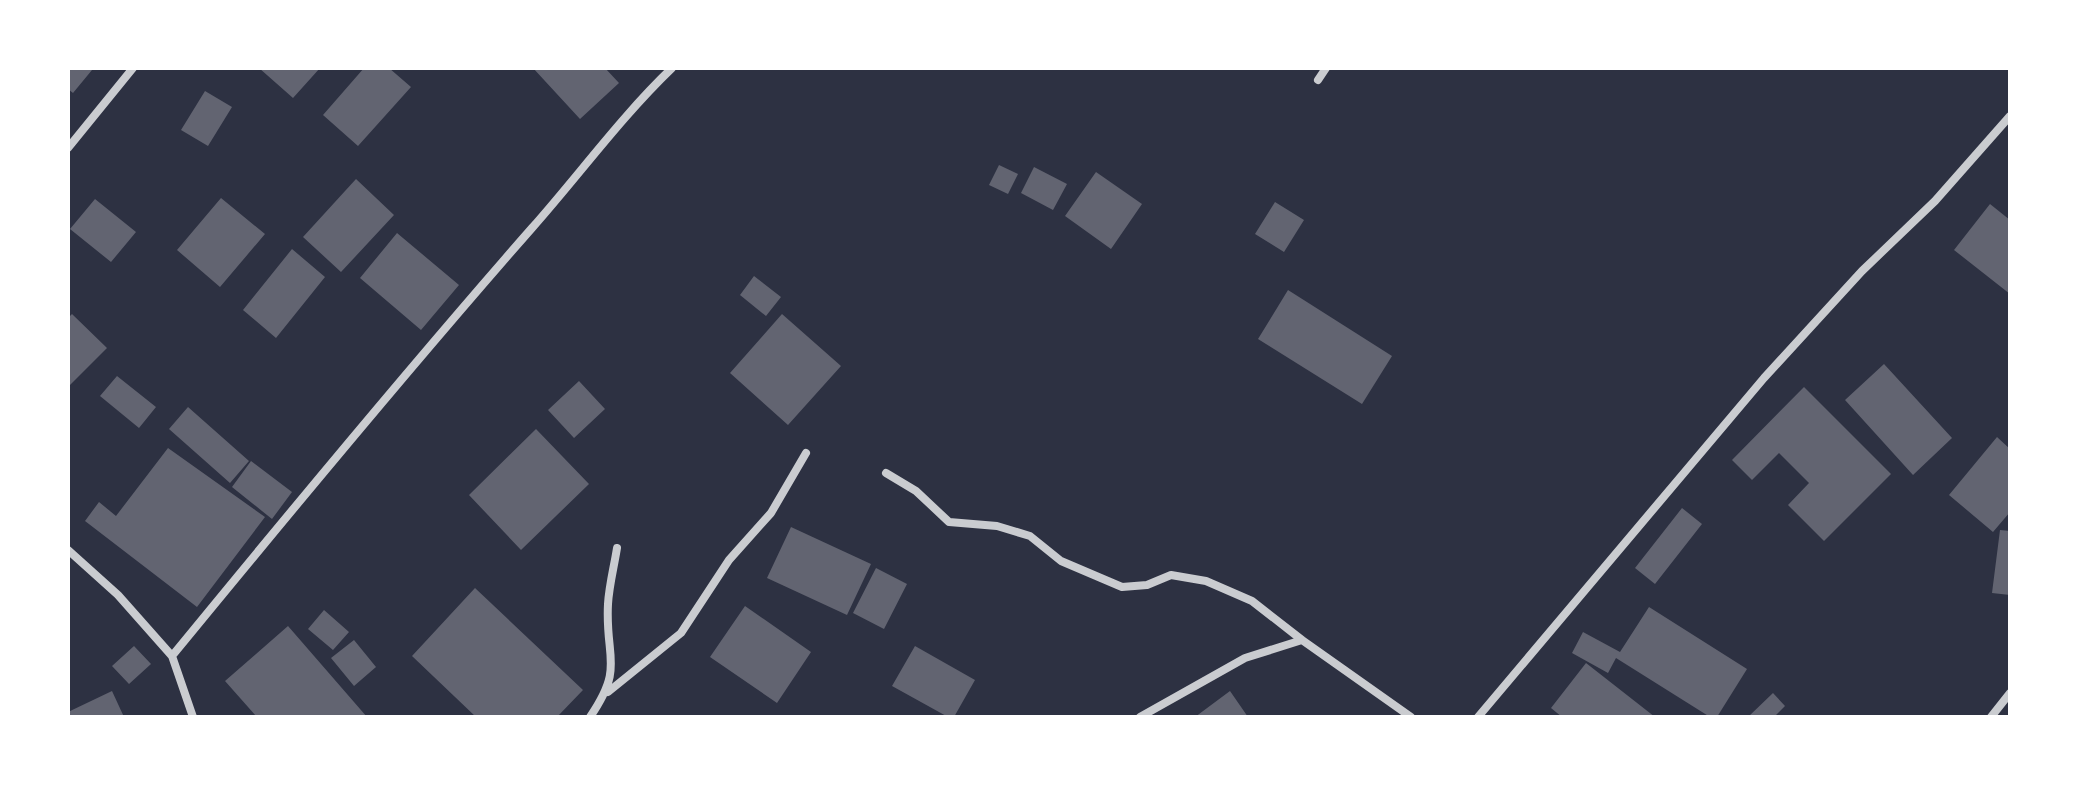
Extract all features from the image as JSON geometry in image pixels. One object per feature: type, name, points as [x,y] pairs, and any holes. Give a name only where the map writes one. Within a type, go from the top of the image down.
[{"type":"street","points":[[68,148],[133,68]]},
{"type":"street","points":[[172,656],[414,362],[582,172],[643,97],[672,68]]},
{"type":"street","points":[[1318,80],[1326,68]]},
{"type":"street","points":[[1478,717],[1764,378],[1862,271],[1935,201],[2010,116]]},
{"type":"street","points":[[590,717],[608,692],[681,633],[729,560],[771,513],[806,453]]},
{"type":"street","points":[[886,473],[916,491],[949,522],[997,526],[1030,536],[1061,561],[1122,587],[1147,585],[1171,575],[1206,581],[1252,601],[1411,717]]},
{"type":"street","points":[[608,692],[613,666],[607,634],[608,601],[617,548]]},
{"type":"street","points":[[68,550],[118,595],[172,656],[193,717]]},
{"type":"street","points":[[1140,717],[1245,658],[1302,640]]},
{"type":"street","points":[[1991,717],[2010,693]]},
{"type":"building","points":[[68,68],[92,70],[73,93],[68,89]]},
{"type":"building","points":[[259,68],[320,68],[293,98]]},
{"type":"building","points":[[364,68],[389,68],[411,87],[358,146],[323,115]]},
{"type":"building","points":[[533,68],[605,68],[619,83],[580,119]]},
{"type":"building","points":[[205,91],[232,107],[208,146],[181,130]]},
{"type":"building","points":[[999,165],[1018,174],[1008,194],[989,185]]},
{"type":"building","points":[[1034,167],[1067,184],[1053,210],[1021,193]]},
{"type":"building","points":[[1096,172],[1142,204],[1111,249],[1065,216]]},
{"type":"building","points":[[356,179],[394,215],[341,272],[303,237]]},
{"type":"building","points":[[221,198],[265,234],[220,287],[177,250]]},
{"type":"building","points":[[95,199],[136,232],[111,262],[70,229]]},
{"type":"building","points":[[1275,202],[1304,220],[1284,252],[1255,234]]},
{"type":"building","points":[[1990,204],[2010,220],[2010,294],[1954,250]]},
{"type":"building","points":[[397,233],[459,285],[421,330],[360,278]]},
{"type":"building","points":[[292,249],[325,277],[276,338],[243,310]]},
{"type":"building","points":[[754,276],[781,297],[766,316],[740,295]]},
{"type":"building","points":[[1288,290],[1392,356],[1362,404],[1258,339]]},
{"type":"building","points":[[72,314],[107,348],[68,387],[68,318]]},
{"type":"building","points":[[782,314],[841,366],[788,425],[730,373]]},
{"type":"building","points":[[1884,364],[1952,438],[1913,475],[1845,400]]},
{"type":"building","points":[[117,376],[156,407],[139,428],[100,396]]},
{"type":"building","points":[[579,381],[605,409],[574,438],[548,410]]},
{"type":"building","points":[[1804,387],[1891,474],[1824,541],[1788,505],[1809,483],[1779,453],[1752,480],[1732,460]]},
{"type":"building","points":[[188,407],[249,461],[230,483],[169,429]]},
{"type":"building","points":[[536,429],[589,484],[521,550],[469,495]]},
{"type":"building","points":[[1997,437],[2010,449],[2010,512],[1993,532],[1949,495]]},
{"type":"building","points":[[168,448],[265,517],[197,607],[85,521],[99,502],[116,516]]},
{"type":"building","points":[[251,461],[292,492],[272,519],[232,487]]},
{"type":"building","points":[[1682,508],[1702,524],[1655,584],[1635,568]]},
{"type":"building","points":[[791,527],[871,564],[847,615],[767,578]]},
{"type":"building","points":[[2000,530],[2010,531],[2010,595],[1992,593]]},
{"type":"building","points":[[876,568],[907,584],[884,629],[853,613]]},
{"type":"building","points":[[475,588],[583,690],[557,717],[476,717],[412,656]]},
{"type":"building","points":[[745,606],[811,652],[777,703],[710,657]]},
{"type":"building","points":[[1649,607],[1747,669],[1717,717],[1710,717],[1616,658],[1608,673],[1572,653],[1583,632],[1620,652]]},
{"type":"building","points":[[324,610],[349,632],[333,650],[308,629]]},
{"type":"building","points":[[288,626],[367,717],[257,717],[225,681]]},
{"type":"building","points":[[354,640],[376,667],[354,686],[331,658]]},
{"type":"building","points":[[134,646],[151,664],[129,684],[112,666]]},
{"type":"building","points":[[915,646],[975,680],[954,717],[948,717],[892,686]]},
{"type":"building","points":[[1586,663],[1655,717],[1562,717],[1551,708]]},
{"type":"building","points":[[112,691],[124,717],[68,717],[68,712]]},
{"type":"building","points":[[1230,691],[1248,717],[1195,717]]},
{"type":"building","points":[[1773,693],[1785,706],[1774,717],[1748,717]]}]
